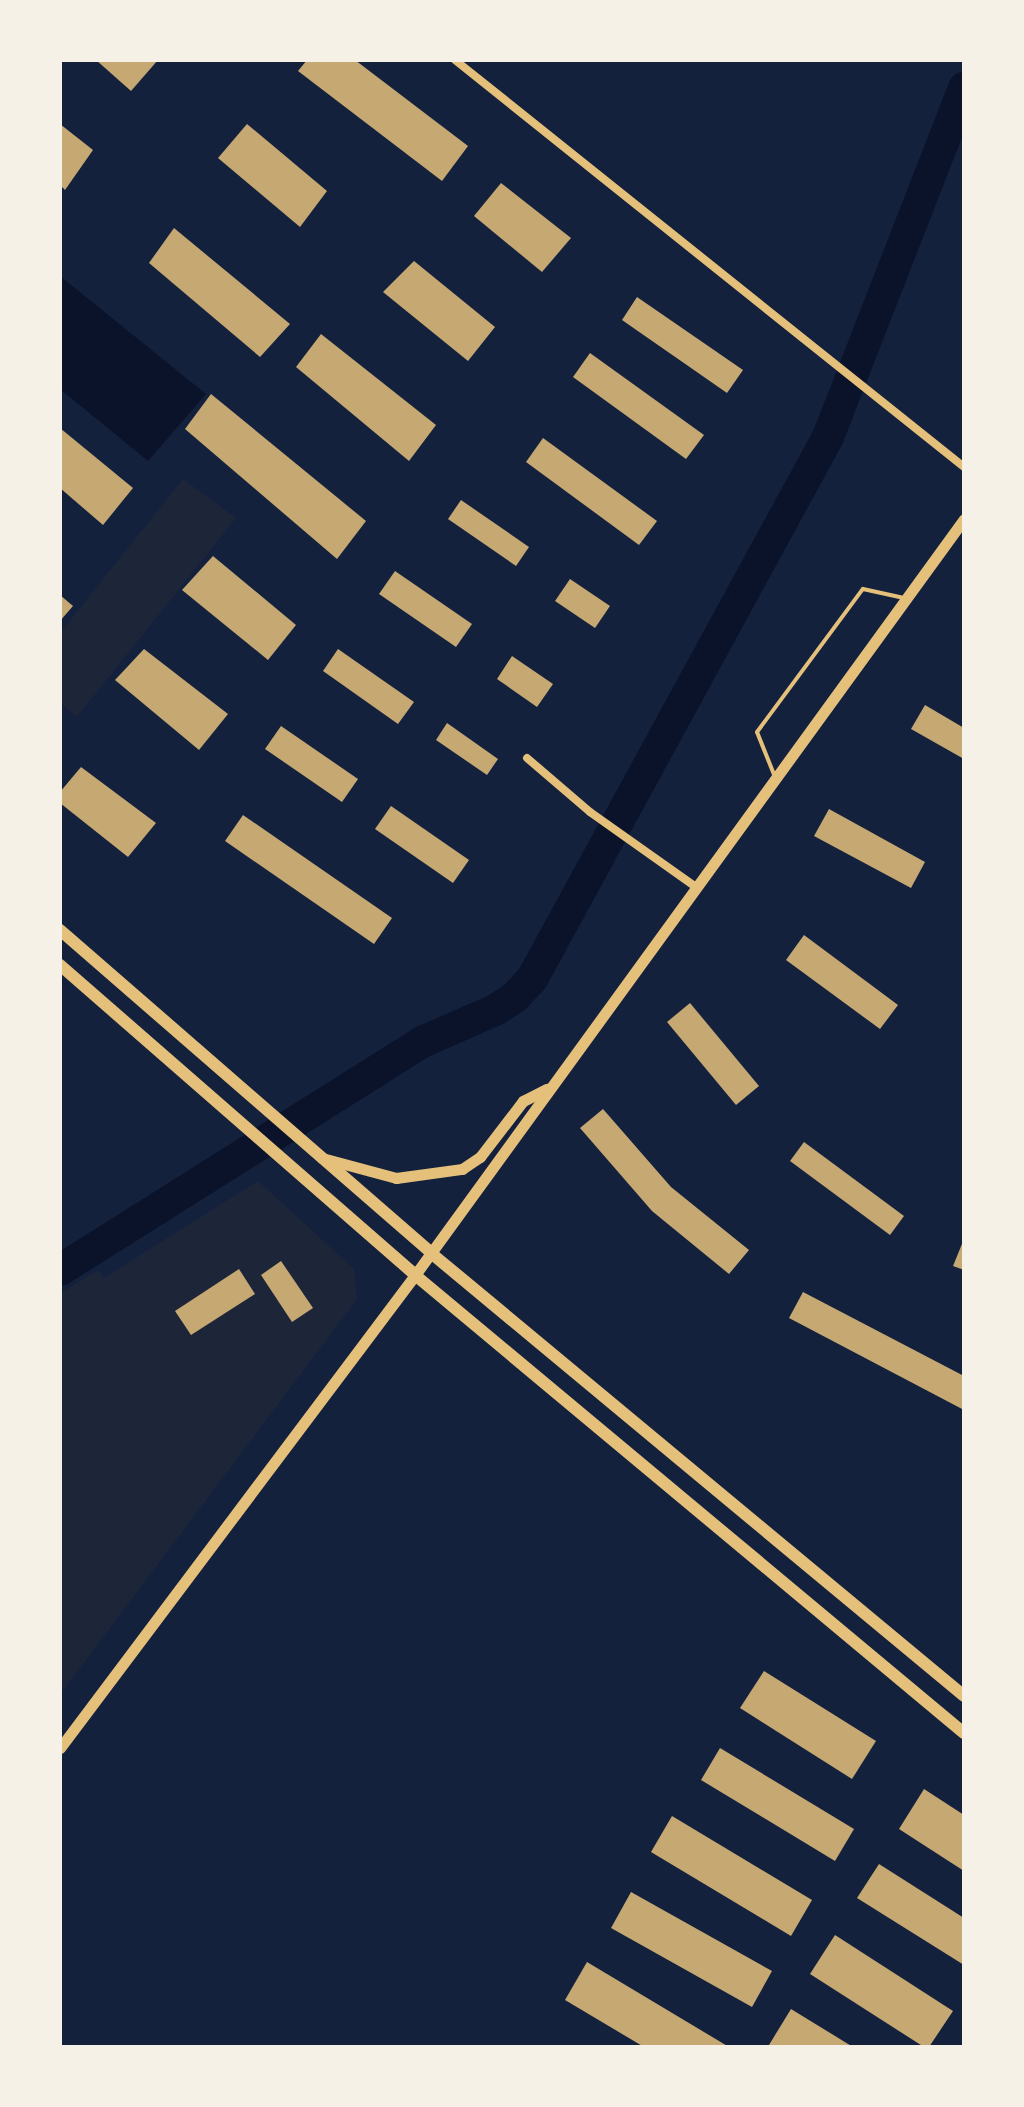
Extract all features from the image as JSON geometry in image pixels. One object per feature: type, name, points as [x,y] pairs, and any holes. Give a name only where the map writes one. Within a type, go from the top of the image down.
[{"type":"main road","points":[[60,930],[431,1253],[964,1696]]},
{"type":"main road","points":[[60,965],[283,1163],[964,1733]]},
{"type":"street","points":[[455,60],[964,467]]},
{"type":"street","points":[[60,1748],[415,1275],[964,519]]},
{"type":"street","points":[[527,758],[590,812],[696,887]]},
{"type":"street","points":[[319,1157],[396,1178],[462,1169],[480,1157],[523,1101],[551,1087]]},
{"type":"lane","points":[[775,778],[757,732],[863,589],[906,598]]},
{"type":"shaded area","points":[[60,276],[206,394],[148,461],[60,389]]},
{"type":"shaded area","points":[[183,479],[236,518],[77,717],[60,703],[60,633]]},
{"type":"shaded area","points":[[258,1181],[354,1269],[357,1299],[60,1694],[60,1294],[98,1270],[104,1278]]},
{"type":"building","points":[[96,60],[158,60],[131,91]]},
{"type":"building","points":[[307,60],[355,60],[468,146],[442,181],[298,71]]},
{"type":"building","points":[[60,124],[93,150],[65,190],[60,185]]},
{"type":"building","points":[[247,124],[327,191],[300,227],[218,158]]},
{"type":"building","points":[[501,183],[571,238],[542,272],[474,216]]},
{"type":"building","points":[[174,228],[290,324],[260,357],[149,263]]},
{"type":"building","points":[[414,261],[495,327],[468,361],[383,292]]},
{"type":"building","points":[[637,297],[743,370],[727,393],[622,320]]},
{"type":"building","points":[[321,334],[436,425],[409,461],[296,367]]},
{"type":"building","points":[[590,353],[704,435],[686,459],[573,377]]},
{"type":"building","points":[[211,394],[366,521],[337,559],[185,429]]},
{"type":"building","points":[[60,428],[133,488],[103,525],[60,488]]},
{"type":"building","points":[[543,438],[657,521],[639,545],[526,462]]},
{"type":"building","points":[[461,500],[529,547],[516,566],[448,519]]},
{"type":"building","points":[[213,556],[296,625],[268,660],[182,590]]},
{"type":"building","points":[[395,571],[472,624],[456,647],[379,594]]},
{"type":"building","points":[[570,579],[610,606],[595,628],[555,601]]},
{"type":"building","points":[[60,595],[73,606],[60,621]]},
{"type":"building","points":[[144,649],[228,714],[199,750],[115,680]]},
{"type":"building","points":[[338,649],[414,702],[398,724],[323,671]]},
{"type":"building","points":[[512,656],[553,684],[537,707],[497,679]]},
{"type":"building","points":[[925,705],[964,728],[964,759],[911,729]]},
{"type":"building","points":[[447,723],[498,759],[487,775],[436,740]]},
{"type":"building","points":[[281,726],[358,779],[342,802],[265,749]]},
{"type":"building","points":[[81,767],[156,823],[128,857],[60,803],[60,792]]},
{"type":"building","points":[[391,806],[469,860],[453,883],[375,829]]},
{"type":"building","points":[[829,809],[925,862],[911,888],[814,836]]},
{"type":"building","points":[[243,815],[392,918],[374,944],[225,841]]},
{"type":"building","points":[[804,935],[898,1005],[880,1029],[786,960]]},
{"type":"building","points":[[690,1003],[759,1086],[736,1105],[667,1022]]},
{"type":"building","points":[[603,1109],[671,1187],[749,1250],[729,1274],[652,1211],[580,1128]]},
{"type":"building","points":[[804,1142],[904,1216],[890,1235],[790,1161]]},
{"type":"building","points":[[964,1239],[964,1270],[953,1266]]},
{"type":"building","points":[[281,1261],[313,1308],[292,1322],[261,1275]]},
{"type":"building","points":[[239,1269],[255,1294],[191,1335],[175,1311]]},
{"type":"building","points":[[803,1292],[964,1376],[964,1410],[789,1318]]},
{"type":"building","points":[[764,1671],[876,1741],[852,1779],[740,1708]]},
{"type":"building","points":[[720,1748],[854,1829],[835,1861],[701,1780]]},
{"type":"building","points":[[924,1789],[964,1815],[964,1871],[899,1829]]},
{"type":"building","points":[[672,1816],[812,1900],[791,1936],[651,1852]]},
{"type":"building","points":[[879,1864],[964,1918],[964,1965],[857,1898]]},
{"type":"building","points":[[631,1892],[772,1971],[752,2007],[611,1928]]},
{"type":"building","points":[[835,1935],[953,2011],[929,2047],[924,2047],[810,1974]]},
{"type":"building","points":[[587,1962],[729,2047],[644,2047],[565,2000]]},
{"type":"building","points":[[791,2009],[853,2047],[769,2045]]},
{"type":"waterway","points":[[60,1270],[422,1042],[497,1009],[515,997],[532,979],[828,437],[964,88]]}]
